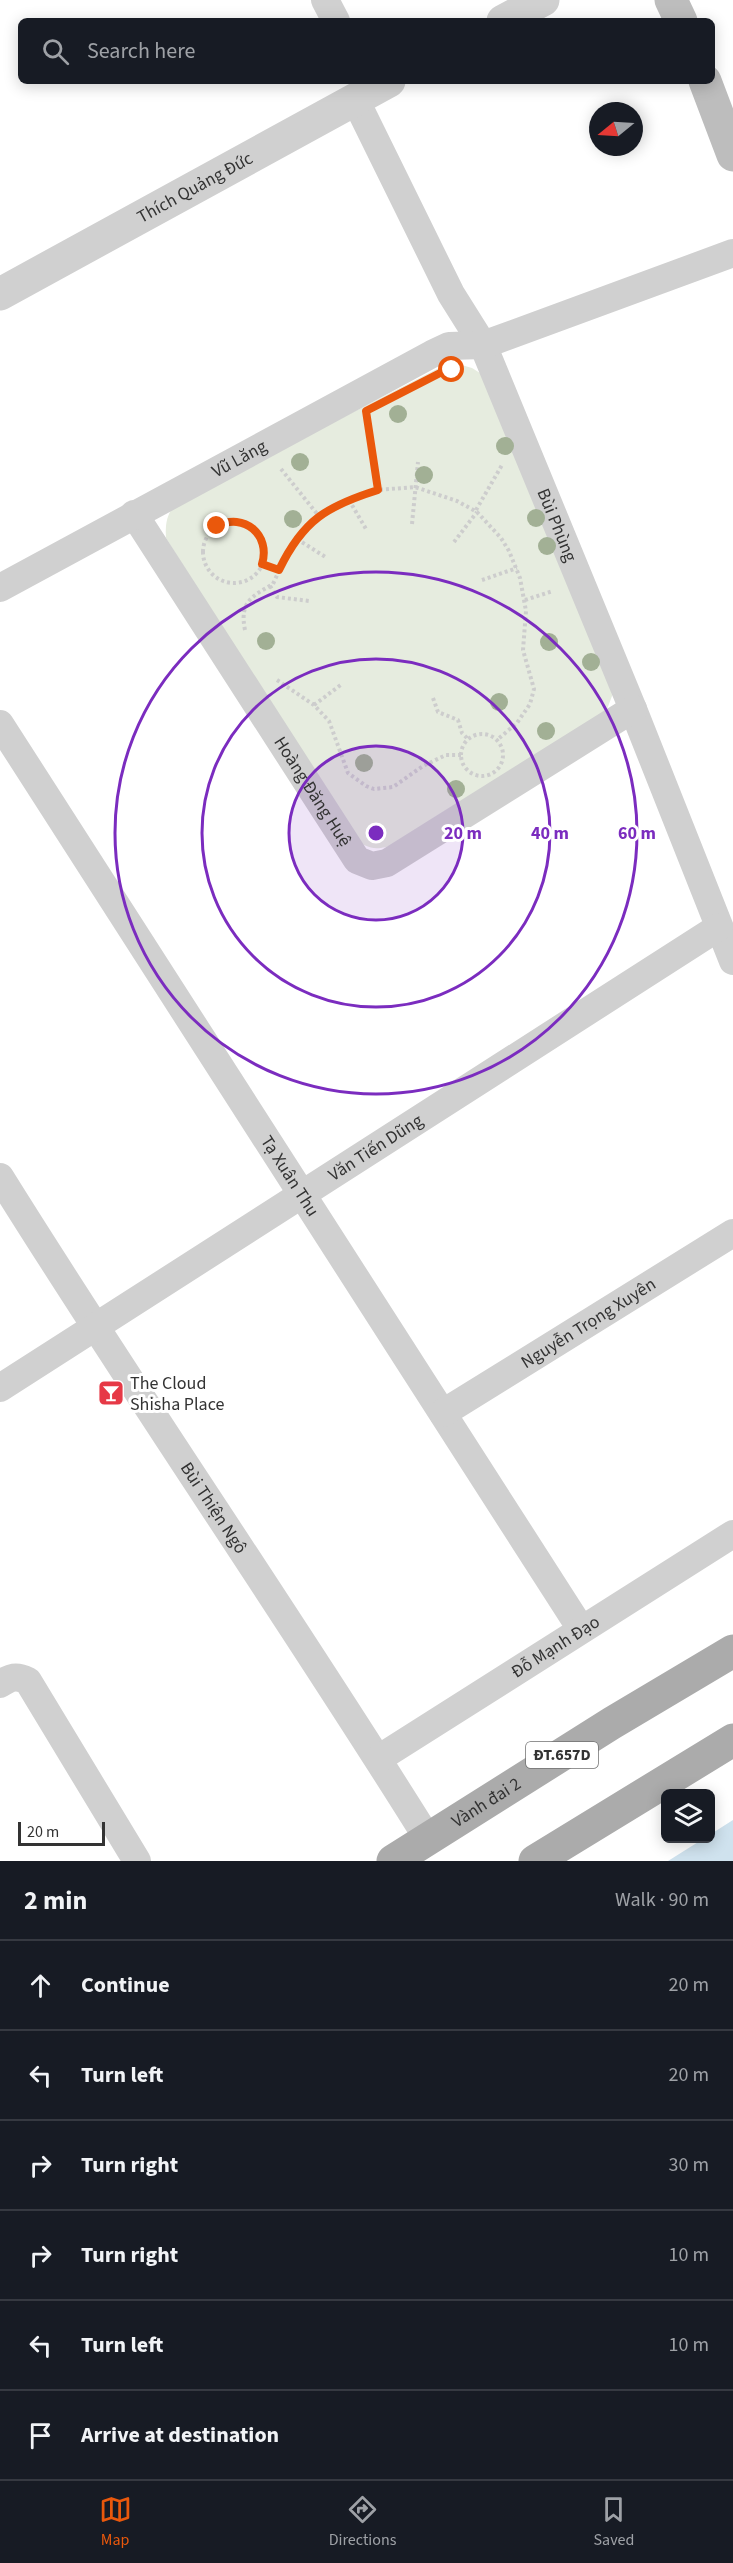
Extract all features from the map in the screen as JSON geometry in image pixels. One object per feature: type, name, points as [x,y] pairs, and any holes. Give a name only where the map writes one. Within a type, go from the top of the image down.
[{"type":"main road","points":[[671,0],[680,18]]},
{"type":"main road","points":[[706,84],[733,155]]},
{"type":"main road","name":"Vành đai 2","points":[[393,1861],[434,1850],[612,1723],[733,1651]]},
{"type":"main road","points":[[535,1861],[733,1740]]},
{"type":"street","points":[[325,0],[334,18]]},
{"type":"street","points":[[509,18],[543,0]]},
{"type":"street","name":"Thích Quảng Đức","points":[[0,294],[371,88]]},
{"type":"street","name":"Bùi Phùng","points":[[371,88],[451,294],[483,345],[633,709],[733,961]]},
{"type":"street","name":"Vũ Lăng","points":[[0,588],[449,346],[483,345],[733,253]]},
{"type":"street","name":"Hoàng Đăng Huệ","points":[[134,514],[357,860],[372,866],[387,863],[633,709]]},
{"type":"street","name":"Tạ Xuân Thu","points":[[0,724],[303,1193],[580,1629]]},
{"type":"street","name":"Văn Tiến Dũng","points":[[0,1388],[719,927]]},
{"type":"street","name":"Bùi Thiện Ngô","points":[[0,1177],[94,1327],[378,1759],[434,1850]]},
{"type":"street","name":"Nguyễn Trọng Xuyên","points":[[443,1413],[733,1233]]},
{"type":"street","name":"Đỗ Mạnh Đạo","points":[[378,1759],[733,1534]]},
{"type":"street","points":[[0,1684],[10,1678],[20,1677],[28,1681],[137,1857],[137,1861]]},
{"type":"path","points":[[366,411],[378,490]]},
{"type":"path","points":[[454,542],[476,511],[507,457]]},
{"type":"path","points":[[273,460],[318,515]]},
{"type":"path","points":[[412,524],[418,462]]},
{"type":"path","points":[[246,635],[243,625],[246,604],[254,594],[275,582],[279,570],[297,539],[318,515],[349,500],[378,490],[415,487],[457,501],[476,511],[501,538],[517,568],[525,600],[523,650],[534,688],[530,704],[517,723],[497,740]]},
{"type":"path","points":[[349,500],[366,529]]},
{"type":"path","points":[[234,521],[246,524],[256,530],[262,540],[264,552],[262,564],[256,574],[246,581],[234,583],[222,580],[212,574],[206,564],[203,552],[205,540],[212,530],[222,524],[234,521]]},
{"type":"path","points":[[297,539],[327,558]]},
{"type":"path","points":[[262,564],[279,570]]},
{"type":"path","points":[[482,580],[517,568]]},
{"type":"path","points":[[270,586],[277,597],[309,601]]},
{"type":"path","points":[[525,600],[564,588]]},
{"type":"path","points":[[276,679],[314,705],[329,721],[348,773],[366,786],[374,789],[393,787],[402,783],[423,766],[446,755],[461,755]]},
{"type":"path","points":[[314,705],[342,684]]},
{"type":"path","points":[[433,698],[438,712],[458,720],[462,733],[468,739]]},
{"type":"path","points":[[483,734],[497,740],[503,757],[497,769],[487,776],[480,776],[464,767],[461,755],[462,746],[468,739],[483,734]]},
{"type":"shaded area","points":[[458,364],[472,368],[488,378],[611,680],[612,696],[606,712],[397,844],[372,848],[350,836],[166,538],[166,523],[176,503],[437,369]]},
{"type":"water","points":[[733,1820],[733,1861],[668,1861],[697,1843],[715,1843],[715,1831]]},
{"type":"place","name":"The Cloud Shisha Place","points":[[111,1393]]},
{"type":"route","points":[[217,526],[234,521],[256,530],[264,546],[262,564],[279,570],[288,551],[318,515],[349,500],[378,490],[366,411],[444,371],[452,370]]}]
